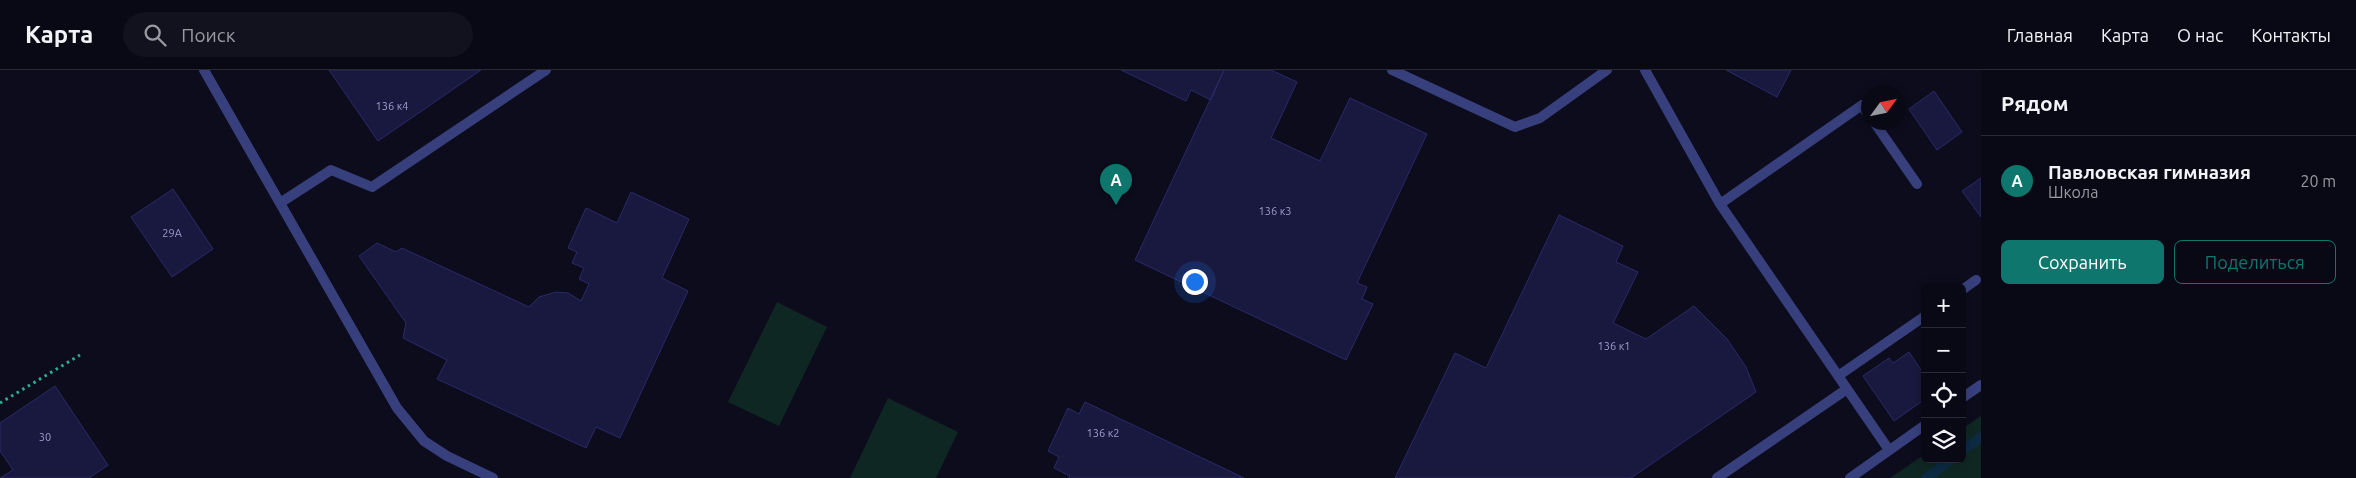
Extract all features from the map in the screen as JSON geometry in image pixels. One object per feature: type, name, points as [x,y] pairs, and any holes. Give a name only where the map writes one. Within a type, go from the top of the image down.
[{"type":"lane","points":[[204,70],[398,408],[424,441],[447,456],[493,478]]},
{"type":"lane","points":[[280,203],[330,170],[372,187],[546,70]]},
{"type":"lane","points":[[1392,70],[1515,127],[1540,118],[1607,70]]},
{"type":"lane","points":[[1645,70],[1720,204],[1889,450]]},
{"type":"lane","points":[[1720,204],[1861,106]]},
{"type":"lane","points":[[1880,130],[1917,184]]},
{"type":"lane","points":[[1966,287],[1976,280]]},
{"type":"lane","points":[[1838,376],[1921,319]]},
{"type":"lane","points":[[1966,395],[1981,385]]},
{"type":"lane","points":[[1717,478],[1847,389]]},
{"type":"lane","points":[[1850,478],[1921,428]]},
{"type":"path","points":[[0,403],[80,355]]},
{"type":"green space","points":[[777,302],[827,327],[779,426],[728,402]]},
{"type":"green space","points":[[888,398],[958,432],[936,478],[850,478]]},
{"type":"green space","points":[[1981,416],[1981,478],[1890,478],[1921,457],[1921,463],[1966,463],[1966,426]]},
{"type":"building","points":[[329,70],[481,70],[378,141]]},
{"type":"building","points":[[1121,70],[1224,70],[1211,100],[1191,90],[1186,101]]},
{"type":"building","points":[[1224,70],[1271,70],[1297,82],[1271,138],[1320,161],[1350,98],[1427,134],[1357,283],[1367,287],[1362,299],[1373,304],[1346,360],[1135,260]]},
{"type":"building","points":[[1726,70],[1791,70],[1777,97]]},
{"type":"building","points":[[1934,91],[1962,132],[1937,150],[1909,109]]},
{"type":"building","points":[[1981,178],[1981,217],[1962,191]]},
{"type":"building","points":[[173,189],[213,249],[172,277],[131,217]]},
{"type":"building","points":[[631,192],[689,219],[662,278],[688,291],[620,438],[596,427],[586,448],[437,379],[447,360],[403,338],[406,323],[359,256],[377,243],[396,252],[402,248],[529,307],[539,297],[556,292],[568,293],[581,301],[589,284],[579,279],[584,268],[572,263],[577,252],[568,248],[586,208],[617,223]]},
{"type":"building","points":[[1559,215],[1623,246],[1616,262],[1638,272],[1613,323],[1646,339],[1694,306],[1727,339],[1746,367],[1756,392],[1631,478],[1395,478],[1455,353],[1486,368]]},
{"type":"building","points":[[1909,352],[1921,370],[1921,402],[1894,421],[1863,376],[1889,358],[1893,363]]},
{"type":"building","points":[[55,386],[108,465],[89,478],[0,478],[13,470],[0,451],[0,423]]},
{"type":"building","points":[[1085,402],[1244,478],[1068,478],[1070,476],[1054,468],[1059,457],[1048,451],[1068,408],[1079,414]]},
{"type":"waterway","points":[[1966,448],[1981,437]]},
{"type":"waterway","points":[[1926,478],[1947,463]]},
{"type":"place","name":"Павловская гимназия","points":[[1116,205]]}]
